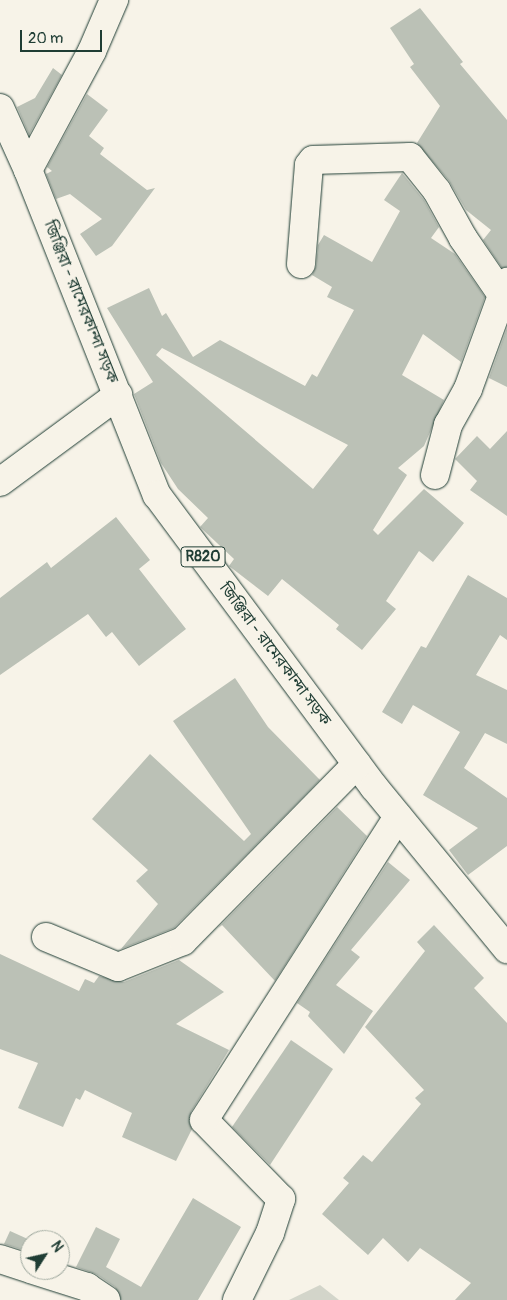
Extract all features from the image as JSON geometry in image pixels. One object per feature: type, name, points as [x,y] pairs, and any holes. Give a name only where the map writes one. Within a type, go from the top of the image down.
[{"type":"street","points":[[28,170],[88,60],[114,0]]},
{"type":"street","name":"জিঞ্জিরা - রামেরকান্দা সড়ক","points":[[0,108],[28,170],[157,495],[357,764],[398,817],[507,949]]},
{"type":"street","points":[[301,264],[309,165],[313,160],[410,157],[438,191],[463,238],[504,288],[468,389],[448,425],[436,475]]},
{"type":"street","points":[[0,482],[118,395]]},
{"type":"street","points":[[46,937],[118,967],[183,941],[357,764]]},
{"type":"street","points":[[237,1300],[270,1233],[281,1199],[204,1120],[398,817]]},
{"type":"street","points":[[0,1259],[20,1266]]},
{"type":"street","points":[[64,1280],[87,1287],[106,1300]]},
{"type":"shaded area","points":[[320,1285],[339,1300],[289,1300]]},
{"type":"building","points":[[420,8],[463,62],[460,64],[507,120],[507,267],[502,268],[483,240],[491,230],[466,210],[449,181],[417,143],[440,106],[410,67],[414,64],[390,28]]},
{"type":"building","points":[[53,68],[62,75],[29,135],[17,107],[35,98]]},
{"type":"building","points":[[87,94],[108,110],[89,136],[104,148],[100,154],[147,190],[155,188],[112,246],[96,256],[80,234],[102,219],[70,194],[56,199],[46,174],[52,171],[47,167]]},
{"type":"building","points":[[402,173],[424,200],[439,227],[431,238],[455,254],[485,297],[461,362],[423,334],[402,375],[444,400],[424,446],[398,468],[407,475],[373,530],[378,535],[424,489],[464,523],[433,562],[419,551],[386,601],[396,609],[362,650],[336,629],[339,625],[282,579],[268,596],[229,566],[234,559],[200,527],[208,518],[178,489],[161,463],[134,394],[153,382],[107,308],[149,288],[162,316],[166,313],[193,357],[220,340],[305,386],[312,374],[317,377],[354,310],[327,297],[332,287],[312,275],[316,266],[318,245],[324,235],[372,262],[400,211],[384,200]],"holes":[[[162,348],[348,445],[313,489],[156,355]]]},
{"type":"building","points":[[507,328],[507,387],[489,378]]},
{"type":"building","points":[[507,431],[507,516],[470,490],[477,481],[455,459],[477,436],[490,449]]},
{"type":"building","points":[[116,517],[150,560],[139,569],[186,629],[139,666],[112,632],[106,637],[88,614],[0,675],[0,598],[47,562],[51,568]]},
{"type":"building","points":[[468,575],[507,598],[507,640],[500,635],[476,675],[507,690],[507,744],[485,733],[464,768],[507,798],[507,846],[468,875],[449,850],[478,828],[423,795],[460,732],[413,705],[402,724],[382,712],[421,646],[426,648]]},
{"type":"building","points":[[235,678],[268,727],[320,780],[174,928],[121,949],[158,904],[136,881],[148,870],[92,819],[150,754],[244,841],[251,834],[173,721]]},
{"type":"building","points":[[337,807],[367,836],[275,981],[222,925],[218,928]]},
{"type":"building","points":[[388,862],[410,880],[351,950],[360,957],[336,985],[373,1011],[344,1054],[308,1016],[310,1012],[297,1003]]},
{"type":"building","points":[[434,925],[484,978],[474,988],[507,1023],[507,1300],[455,1300],[471,1283],[420,1248],[408,1262],[383,1238],[368,1255],[322,1214],[349,1183],[343,1178],[363,1155],[372,1162],[421,1104],[415,1098],[424,1090],[365,1027],[425,951],[417,942]]},
{"type":"building","points":[[0,954],[79,991],[85,979],[94,983],[99,976],[124,982],[179,960],[224,992],[176,1024],[229,1050],[191,1112],[192,1129],[176,1161],[122,1137],[132,1113],[85,1090],[80,1100],[76,1098],[63,1127],[18,1108],[38,1063],[0,1049]]},
{"type":"building","points":[[291,1040],[333,1069],[270,1165],[232,1127]]},
{"type":"building","points":[[193,1198],[241,1227],[198,1300],[121,1300],[115,1287],[96,1274],[76,1267],[96,1227],[120,1239],[106,1267],[141,1287]]},
{"type":"building","points":[[10,1231],[20,1236],[20,1249],[4,1244]]}]
